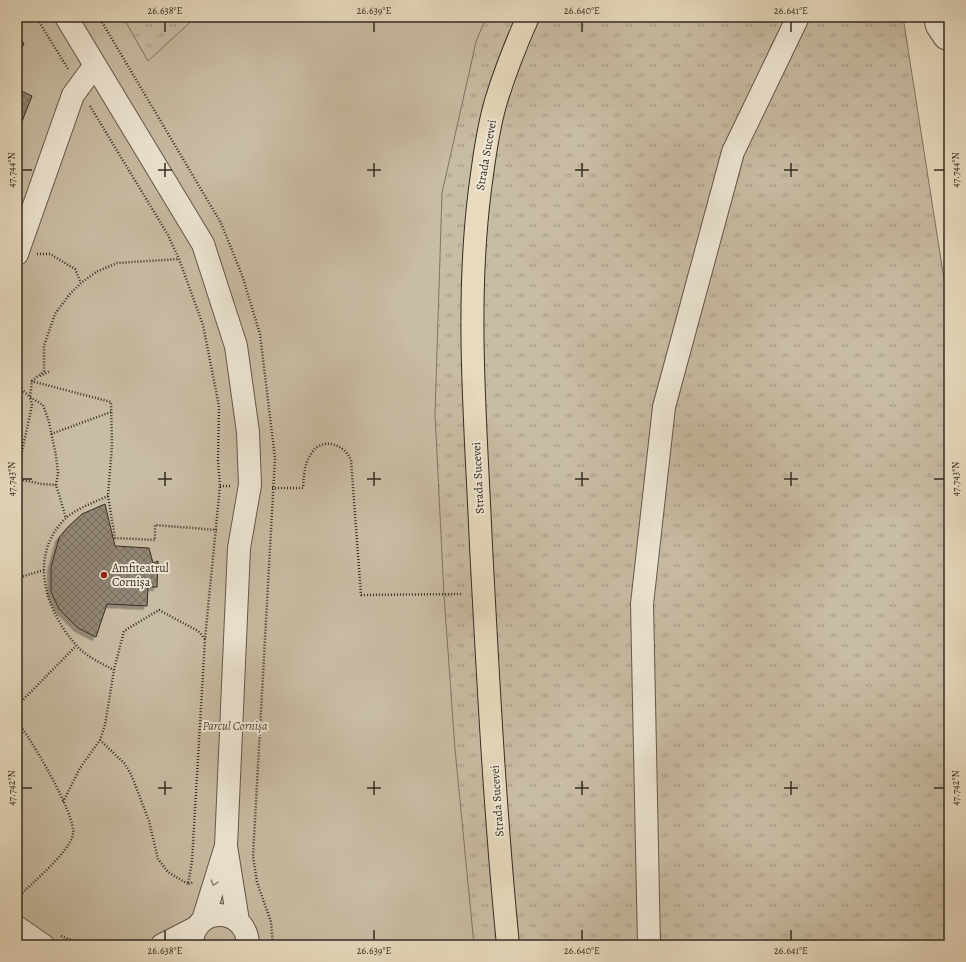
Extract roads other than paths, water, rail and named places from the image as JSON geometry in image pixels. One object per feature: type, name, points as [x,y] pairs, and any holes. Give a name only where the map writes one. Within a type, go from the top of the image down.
[{"type":"highway","name":"Strada Sucevei","points":[[508,945],[484,593],[472,360],[473,274],[477,216],[485,149],[496,101],[528,17]]},
{"type":"street","points":[[66,17],[203,244],[236,346],[248,432],[250,485],[239,548],[226,846],[238,921]]},
{"type":"street","points":[[649,945],[642,604],[664,407],[733,152],[798,17]]},
{"type":"street","points":[[935,17],[937,26],[945,38],[949,39]]},
{"type":"street","points":[[24,254],[73,95],[95,65]]},
{"type":"street","points":[[198,930],[226,846]]},
{"type":"street","points":[[162,945],[198,930],[221,914],[230,916],[238,921],[244,928],[248,937],[248,945]]},
{"type":"street","points":[[17,927],[43,945]]},
{"type":"place","name":"Amfiteatrul Cornișa","points":[[104,575]]},
{"type":"park label","name":"Parcul Cornișa","points":[[235,726]]}]
